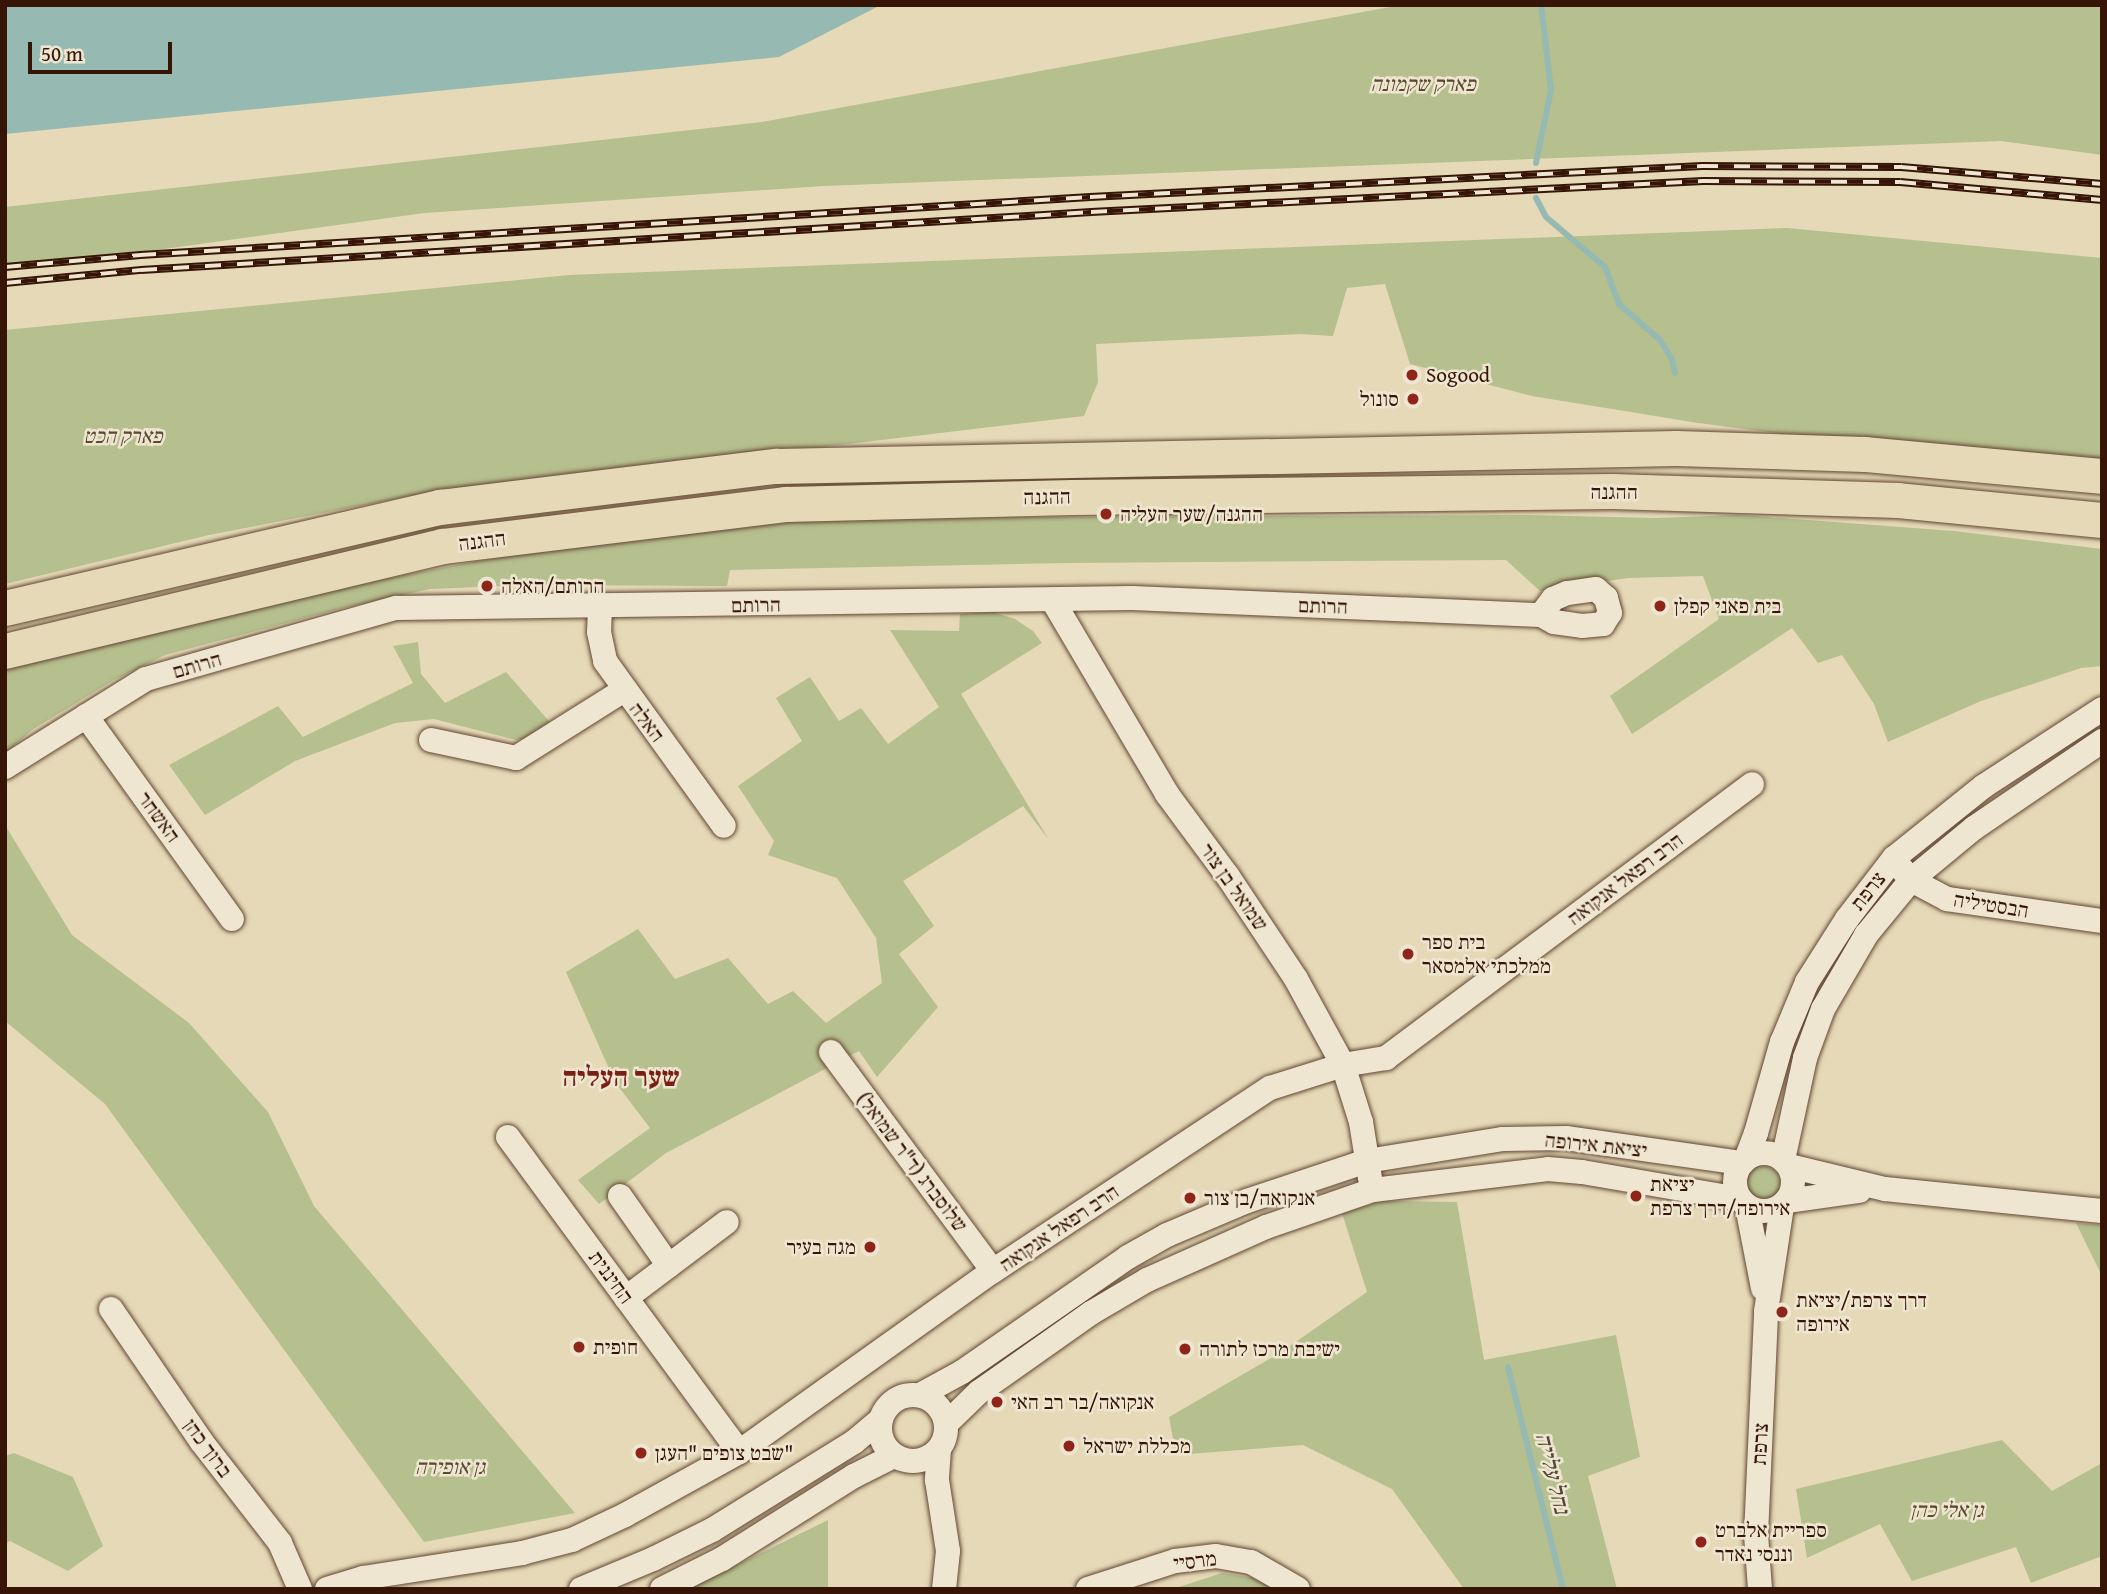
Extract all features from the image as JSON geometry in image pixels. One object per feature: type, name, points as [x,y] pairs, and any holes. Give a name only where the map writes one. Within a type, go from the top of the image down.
[{"type":"highway","name":"ההגנה","points":[[5,608],[440,507],[776,466],[1676,449],[1866,454],[2102,476]]},
{"type":"highway","name":"ההגנה","points":[[5,651],[443,546],[785,504],[1612,491],[1898,500],[2102,520]]},
{"type":"street","name":"הרותם","points":[[5,766],[146,679],[396,608],[1132,598],[1541,615]]},
{"type":"street","name":"שמואל בן צור","points":[[1053,601],[1167,794],[1227,875],[1296,979],[1343,1065],[1361,1122],[1373,1190]]},
{"type":"street","name":"האלה","points":[[600,606],[599,632],[605,661],[724,826]]},
{"type":"street","points":[[431,740],[516,758],[624,690]]},
{"type":"street","name":"צרפת","points":[[1744,1161],[1789,1023],[1807,982],[1847,919],[1894,858],[1993,780],[2102,709]]},
{"type":"street","name":"האשחר","points":[[86,716],[232,919]]},
{"type":"street","name":"צרפת","points":[[1786,1163],[1805,1058],[1823,1009],[1866,935],[1911,880],[1984,820],[2102,741]]},
{"type":"street","name":"הרב רפאל אנקואה","points":[[327,1589],[363,1578],[522,1553],[572,1540],[625,1515],[739,1452],[993,1271],[1270,1088],[1343,1065],[1386,1058],[1752,784]]},
{"type":"street","name":"הבסטיליה","points":[[1894,858],[1911,880],[1934,894],[1959,902],[2102,921]]},
{"type":"street","name":"שלוסברג (ד\"ר שמואל)","points":[[831,1052],[993,1271]]},
{"type":"street","name":"החיננית","points":[[508,1137],[739,1452]]},
{"type":"street","name":"יציאת אירופה","points":[[1367,1161],[1503,1139],[1566,1138],[1744,1161]]},
{"type":"street","points":[[1885,1189],[1784,1203],[1764,1212],[1743,1203],[1735,1181],[1744,1161],[1760,1153],[1786,1163],[1885,1189],[2102,1211]]},
{"type":"street","points":[[581,1589],[712,1530],[854,1442],[881,1419],[892,1401],[905,1395],[920,1395],[962,1372],[1128,1256],[1167,1235],[1248,1201],[1367,1161]]},
{"type":"street","points":[[1784,1203],[1794,1183],[1786,1163]]},
{"type":"street","name":"יציאת אירופה","points":[[1373,1190],[1548,1170],[1582,1172],[1743,1203]]},
{"type":"street","points":[[946,1424],[979,1392],[1091,1313],[1147,1280],[1266,1227],[1373,1190]]},
{"type":"street","points":[[620,1196],[669,1266]]},
{"type":"street","name":"צרפת","points":[[1743,1203],[1766,1311]]},
{"type":"street","name":"צרפת","points":[[1760,1589],[1756,1535],[1766,1311],[1784,1203]]},
{"type":"street","points":[[626,1298],[727,1222]]},
{"type":"street","name":"ברוך כהן","points":[[111,1309],[201,1441],[280,1543],[300,1589]]},
{"type":"street","points":[[920,1395],[936,1404],[946,1424],[945,1437],[939,1449],[937,1480],[948,1551],[944,1589]]},
{"type":"street","points":[[881,1419],[881,1440],[922,1480],[943,1517]]},
{"type":"street","points":[[662,1589],[722,1559],[871,1466],[900,1459],[921,1461],[939,1449]]},
{"type":"street","name":"צרפת","points":[[1743,1589],[1756,1535]]},
{"type":"street","name":"מרסיי","points":[[1088,1589],[1175,1561],[1216,1556],[1251,1562],[1298,1589]]},
{"type":"green space","name":"פארק שקמונה","points":[[1401,5],[2102,5],[2102,155],[2001,141],[824,186],[424,213],[5,271],[5,207],[762,122]]},
{"type":"green space","name":"פארק הכט","points":[[1787,228],[2102,258],[2102,466],[1902,449],[1698,423],[1532,396],[1410,364],[1385,284],[1347,288],[1333,336],[1301,334],[1096,344],[1098,382],[1084,416],[411,496],[209,535],[5,584],[5,330],[569,275]]},
{"type":"green space","points":[[1527,515],[1656,518],[1740,515],[1954,531],[2102,549],[2102,666],[2081,668],[1981,701],[1888,742],[1874,704],[1842,655],[1818,663],[1792,628],[1632,734],[1610,696],[1719,619],[1703,576],[1628,578],[1540,591],[1506,560],[1066,563],[730,570],[727,586],[529,585],[430,589],[347,607],[165,655],[114,680],[32,730],[5,754],[5,669],[113,638],[403,575],[520,553],[791,521],[840,518]]},
{"type":"green space","points":[[993,612],[1015,619],[1033,631],[1042,643],[961,694],[1049,840],[1023,806],[903,881],[934,926],[899,954],[938,1007],[877,1077],[859,1051],[666,1153],[599,1204],[578,1180],[650,1128],[615,1082],[566,972],[638,929],[675,979],[728,958],[768,1004],[793,991],[826,1023],[882,983],[876,938],[837,878],[768,855],[774,841],[738,786],[802,741],[776,698],[810,677],[839,721],[861,708],[888,744],[939,707],[890,630],[959,631],[960,614]]},
{"type":"green space","points":[[418,642],[421,674],[445,703],[506,672],[555,728],[538,737],[516,740],[434,719],[395,723],[295,761],[205,815],[169,765],[278,706],[303,737],[413,683],[393,646]]},
{"type":"green space","name":"גן אופירה","points":[[5,825],[72,935],[189,1023],[268,1112],[314,1206],[575,1513],[424,1542],[105,1104],[5,1021]]},
{"type":"green space","points":[[1763,1166],[1775,1171],[1780,1183],[1775,1195],[1763,1200],[1751,1195],[1746,1183],[1751,1171]]},
{"type":"green space","points":[[1382,1201],[1457,1202],[1484,1360],[1616,1335],[1640,1457],[1588,1476],[1617,1589],[1464,1589],[1392,1489],[1303,1445],[1176,1455],[1169,1417],[1280,1353],[1367,1292],[1342,1213]]},
{"type":"green space","points":[[2076,1223],[2102,1225],[2102,1276]]},
{"type":"green space","name":"גן אלי כהן","points":[[2002,1440],[2052,1491],[2102,1463],[2102,1556],[2031,1583],[2016,1547],[1912,1581],[1880,1524],[1807,1558],[1796,1489]]},
{"type":"green space","points":[[14,1453],[73,1477],[103,1546],[68,1571],[10,1541],[5,1544],[5,1456]]},
{"type":"green space","points":[[828,1520],[828,1589],[688,1589]]},
{"type":"green space","points":[[1222,1573],[1256,1578],[1276,1589],[1173,1589]]},
{"type":"water","points":[[5,5],[881,5],[779,57],[5,134]]},
{"type":"waterway","name":"נחל עלייה","points":[[1536,163],[1551,90],[1541,5]]},
{"type":"waterway","name":"נחל עלייה","points":[[1536,198],[1546,217],[1605,267],[1619,304],[1660,340],[1672,359],[1675,373]]},
{"type":"waterway","name":"נחל עלייה","points":[[1508,1367],[1563,1589]]},
{"type":"railway","points":[[5,267],[140,255],[1090,197],[1702,166],[1901,167],[2102,184]]},
{"type":"railway","points":[[5,283],[141,270],[1091,212],[1703,181],[1900,182],[2102,200]]},
{"type":"place","name":"Sogood","points":[[1412,375]]},
{"type":"place","name":"סונול","points":[[1413,399]]},
{"type":"place","name":"ההגנה/שער העליה","points":[[1106,514]]},
{"type":"place","name":"הרותם/האלה","points":[[487,586]]},
{"type":"place","name":"בית פאני קפלן","points":[[1660,606]]},
{"type":"place","name":"בית ספר ממלכתי אלמסאר","points":[[1408,954]]},
{"type":"place","name":"יציאת אירופה/דרך צרפת","points":[[1636,1196]]},
{"type":"place","name":"אנקואה/בן צור","points":[[1190,1198]]},
{"type":"place","name":"מגה בעיר","points":[[870,1247]]},
{"type":"place","name":"דרך צרפת/יציאת אירופה","points":[[1782,1312]]},
{"type":"place","name":"חופית","points":[[579,1347]]},
{"type":"place","name":"ישיבת מרכז לתורה","points":[[1185,1349]]},
{"type":"place","name":"אנקואה/בר רב האי","points":[[997,1402]]},
{"type":"place","name":"מכללת ישראל","points":[[1069,1446]]},
{"type":"place","name":"שבט צופים \"העגן\"","points":[[641,1453]]},
{"type":"place","name":"ספריית אלברט וננסי נאדר","points":[[1701,1542]]},
{"type":"district","name":"שער העליה","points":[[621,1076]]}]
